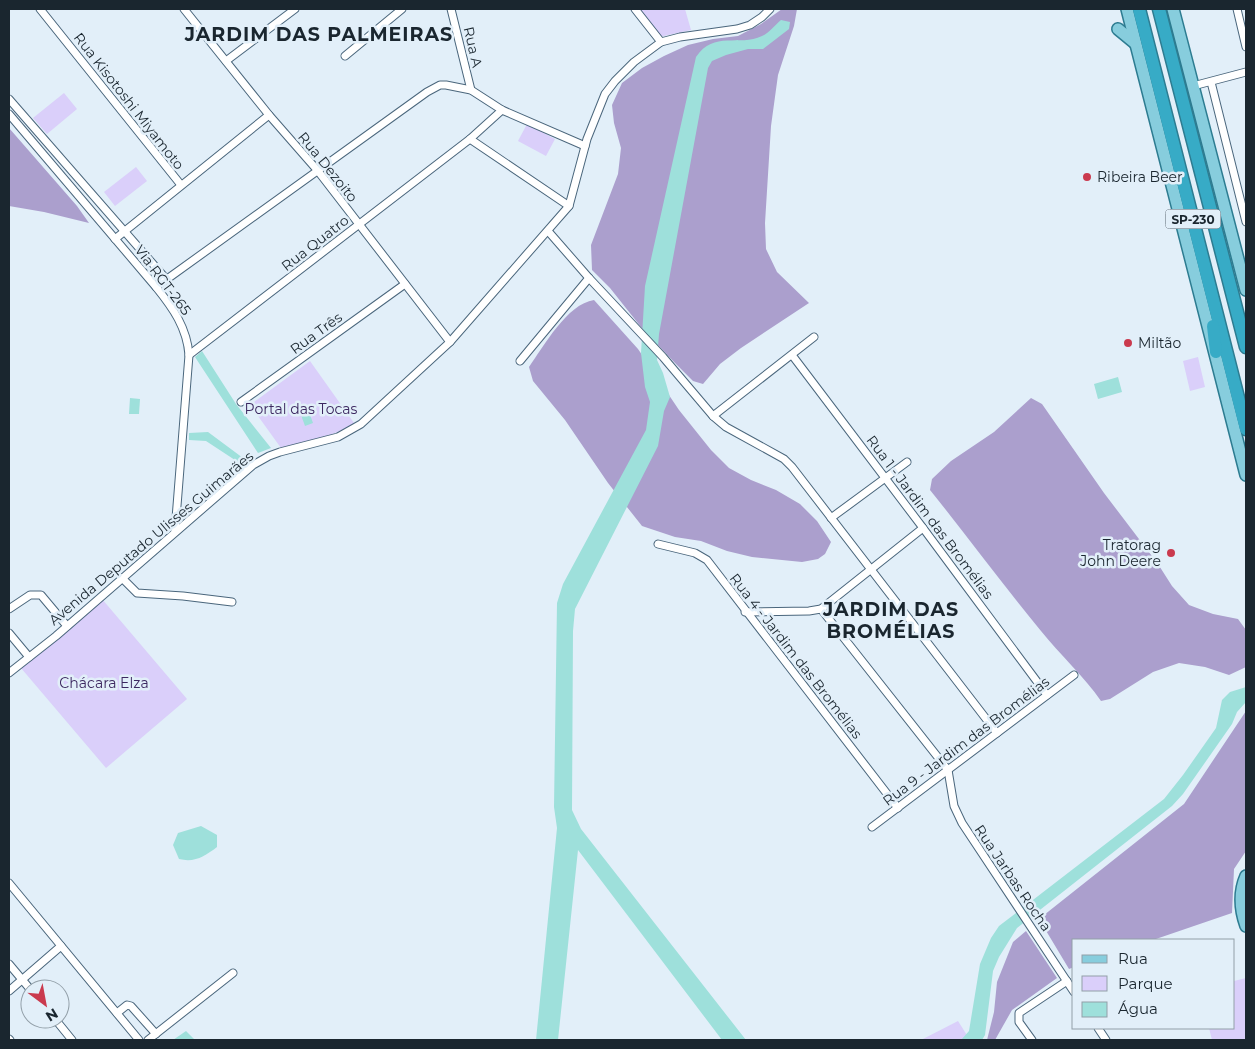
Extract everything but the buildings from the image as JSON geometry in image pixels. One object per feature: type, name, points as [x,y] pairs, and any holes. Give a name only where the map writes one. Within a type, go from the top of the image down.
[{"type":"highway","name":"SP-230","points":[[1139,9],[1246,429]]},
{"type":"highway","name":"SP-230","points":[[1159,9],[1246,347]]},
{"type":"highway","points":[[1209,284],[1216,352]]},
{"type":"highway","points":[[1233,293],[1246,318]]},
{"type":"main road","points":[[1126,9],[1205,318],[1216,352],[1246,475]]},
{"type":"main road","points":[[1173,9],[1246,290]]},
{"type":"main road","points":[[1118,29],[1135,43]]},
{"type":"main road","points":[[1246,876],[1241,894],[1241,909],[1246,926]]},
{"type":"street","name":"Rua Kisotoshi Miyamoto","points":[[40,9],[181,185]]},
{"type":"street","name":"Rua Dezoito","points":[[184,9],[269,115],[318,171],[358,226],[450,342]]},
{"type":"street","points":[[226,61],[295,9]]},
{"type":"street","points":[[345,56],[402,9]]},
{"type":"street","name":"Rua A","points":[[451,9],[471,90]]},
{"type":"street","points":[[634,9],[661,42]]},
{"type":"street","name":"Avenida Deputado Ulisses Guimarães","points":[[9,673],[67,626],[175,531],[259,461],[280,452],[338,437],[361,424],[450,342],[569,206],[585,146],[605,94],[634,62],[661,42],[750,25],[770,9]]},
{"type":"street","points":[[1237,9],[1246,46]]},
{"type":"street","points":[[1193,86],[1246,72]]},
{"type":"street","points":[[1211,82],[1246,222]]},
{"type":"street","points":[[156,287],[427,92],[440,85],[471,90],[502,110],[585,146]]},
{"type":"street","points":[[9,99],[167,280]]},
{"type":"street","name":"Rua Quatro","points":[[189,355],[470,139],[502,110]]},
{"type":"street","name":"Via RGT-265","points":[[9,114],[156,287],[183,327],[189,355],[188,387],[175,531]]},
{"type":"street","points":[[115,238],[269,115]]},
{"type":"street","points":[[470,139],[569,206]]},
{"type":"street","points":[[548,231],[663,357],[713,416],[726,426],[784,459],[792,467],[997,734]]},
{"type":"street","points":[[520,361],[589,278]]},
{"type":"street","name":"Rua Três","points":[[241,402],[405,284]]},
{"type":"street","points":[[713,416],[814,338]]},
{"type":"street","name":"Rua 1 - Jardim das Bromélias","points":[[792,355],[886,478],[1047,696]]},
{"type":"street","points":[[831,518],[907,462]]},
{"type":"street","points":[[745,612],[809,611],[821,608],[923,528]]},
{"type":"street","name":"Rua 4 - Jardim das Bromélias","points":[[658,544],[703,556],[898,808]]},
{"type":"street","points":[[122,578],[137,593],[232,602]]},
{"type":"street","points":[[9,609],[30,595],[41,595],[67,626]]},
{"type":"street","points":[[821,608],[948,770]]},
{"type":"street","points":[[9,633],[29,657]]},
{"type":"street","name":"Rua 9 - Jardim das Bromélias","points":[[872,827],[1074,675]]},
{"type":"street","name":"Rua Jarbas Rocha","points":[[948,770],[953,801],[959,817],[1072,989]]},
{"type":"street","points":[[9,883],[136,1039]]},
{"type":"street","points":[[23,979],[61,946]]},
{"type":"street","points":[[9,964],[21,979]]},
{"type":"street","points":[[148,1040],[233,973]]},
{"type":"street","points":[[1032,1040],[1019,1022],[1018,1016],[1021,1011],[1067,981]]},
{"type":"street","points":[[9,992],[20,982]]},
{"type":"street","points":[[116,1013],[127,1005],[131,1006],[156,1034]]},
{"type":"street","points":[[63,1029],[72,1040]]},
{"type":"street","points":[[1099,1029],[1106,1040]]},
{"type":"green space","points":[[637,9],[685,9],[691,30],[659,37]]},
{"type":"green space","points":[[64,93],[77,109],[47,134],[33,118]]},
{"type":"green space","points":[[527,124],[555,139],[546,156],[518,141]]},
{"type":"green space","points":[[136,167],[147,181],[115,206],[104,192]]},
{"type":"green space","points":[[1198,357],[1205,387],[1190,391],[1183,361]]},
{"type":"green space","name":"Portal das Tocas","points":[[310,361],[354,423],[328,436],[281,448],[250,405]]},
{"type":"green space","name":"Chácara Elza","points":[[102,599],[187,699],[106,768],[21,668]]},
{"type":"green space","points":[[1246,978],[1246,1040],[1212,1040],[1209,1029],[1235,1029],[1235,981]]},
{"type":"green space","points":[[958,1021],[970,1040],[921,1040]]},
{"type":"shaded area","points":[[782,9],[797,9],[794,26],[778,75],[771,126],[765,223],[766,249],[777,272],[809,303],[720,364],[703,384],[693,381],[675,363],[592,270],[591,245],[618,174],[621,148],[614,123],[612,105],[622,83],[642,68],[688,45],[738,36],[761,24]]},
{"type":"shaded area","points":[[9,128],[77,206],[89,223],[9,206]]},
{"type":"shaded area","points":[[594,300],[638,349],[679,410],[711,450],[729,468],[751,480],[776,490],[800,504],[817,521],[831,542],[825,554],[818,559],[802,562],[752,557],[727,551],[701,541],[675,537],[642,526],[608,483],[565,420],[533,381],[529,367],[566,317],[584,303]]},
{"type":"shaded area","points":[[1031,398],[1042,404],[1172,586],[1189,605],[1213,614],[1238,619],[1246,630],[1246,667],[1229,675],[1205,667],[1179,663],[1153,672],[1110,699],[1101,701],[1027,614],[930,490],[932,479],[951,461],[994,432]]},
{"type":"shaded area","points":[[1246,711],[1246,851],[1234,869],[1232,913],[1156,939],[1072,939],[1072,968],[1069,969],[1039,919],[1184,804]]},
{"type":"shaded area","points":[[1026,931],[1057,978],[1012,1010],[995,1040],[987,1040],[994,1012],[997,982],[1013,942]]},
{"type":"water","points":[[781,20],[790,22],[789,29],[763,49],[748,49],[726,55],[712,61],[708,68],[659,334],[657,360],[670,397],[664,411],[658,446],[575,609],[573,631],[572,810],[581,829],[746,1040],[722,1040],[578,850],[558,1040],[536,1040],[557,828],[554,807],[557,603],[563,584],[646,430],[650,402],[645,387],[641,353],[645,286],[696,57],[703,49],[719,41],[745,40],[762,36]]},
{"type":"water","points":[[202,351],[236,404],[271,448],[258,453],[195,357]]},
{"type":"water","points":[[1118,377],[1122,392],[1098,399],[1094,384]]},
{"type":"water","points":[[130,398],[140,399],[139,414],[129,414]]},
{"type":"water","points":[[309,412],[313,423],[305,426],[301,415]]},
{"type":"water","points":[[208,432],[243,458],[238,462],[206,441],[189,440],[189,433]]},
{"type":"water","points":[[1246,687],[1246,702],[1237,712],[1232,724],[1183,794],[1172,806],[1017,928],[999,957],[993,971],[985,1035],[982,1040],[961,1040],[969,1031],[980,964],[991,938],[999,926],[1164,799],[1216,728],[1222,700],[1230,692]]},
{"type":"water","points":[[201,826],[217,835],[217,847],[204,856],[195,859],[179,859],[173,845],[178,833]]},
{"type":"water","points":[[186,1031],[195,1040],[173,1040]]},
{"type":"place","name":"Ribeira Beer","points":[[1087,177]]},
{"type":"place","name":"Miltão","points":[[1128,343]]},
{"type":"place","name":"Tratorag John Deere","points":[[1171,553]]},
{"type":"district","name":"JARDIM DAS PALMEIRAS","points":[[319,34]]},
{"type":"district","name":"JARDIM DAS BROMÉLIAS","points":[[891,620]]}]
